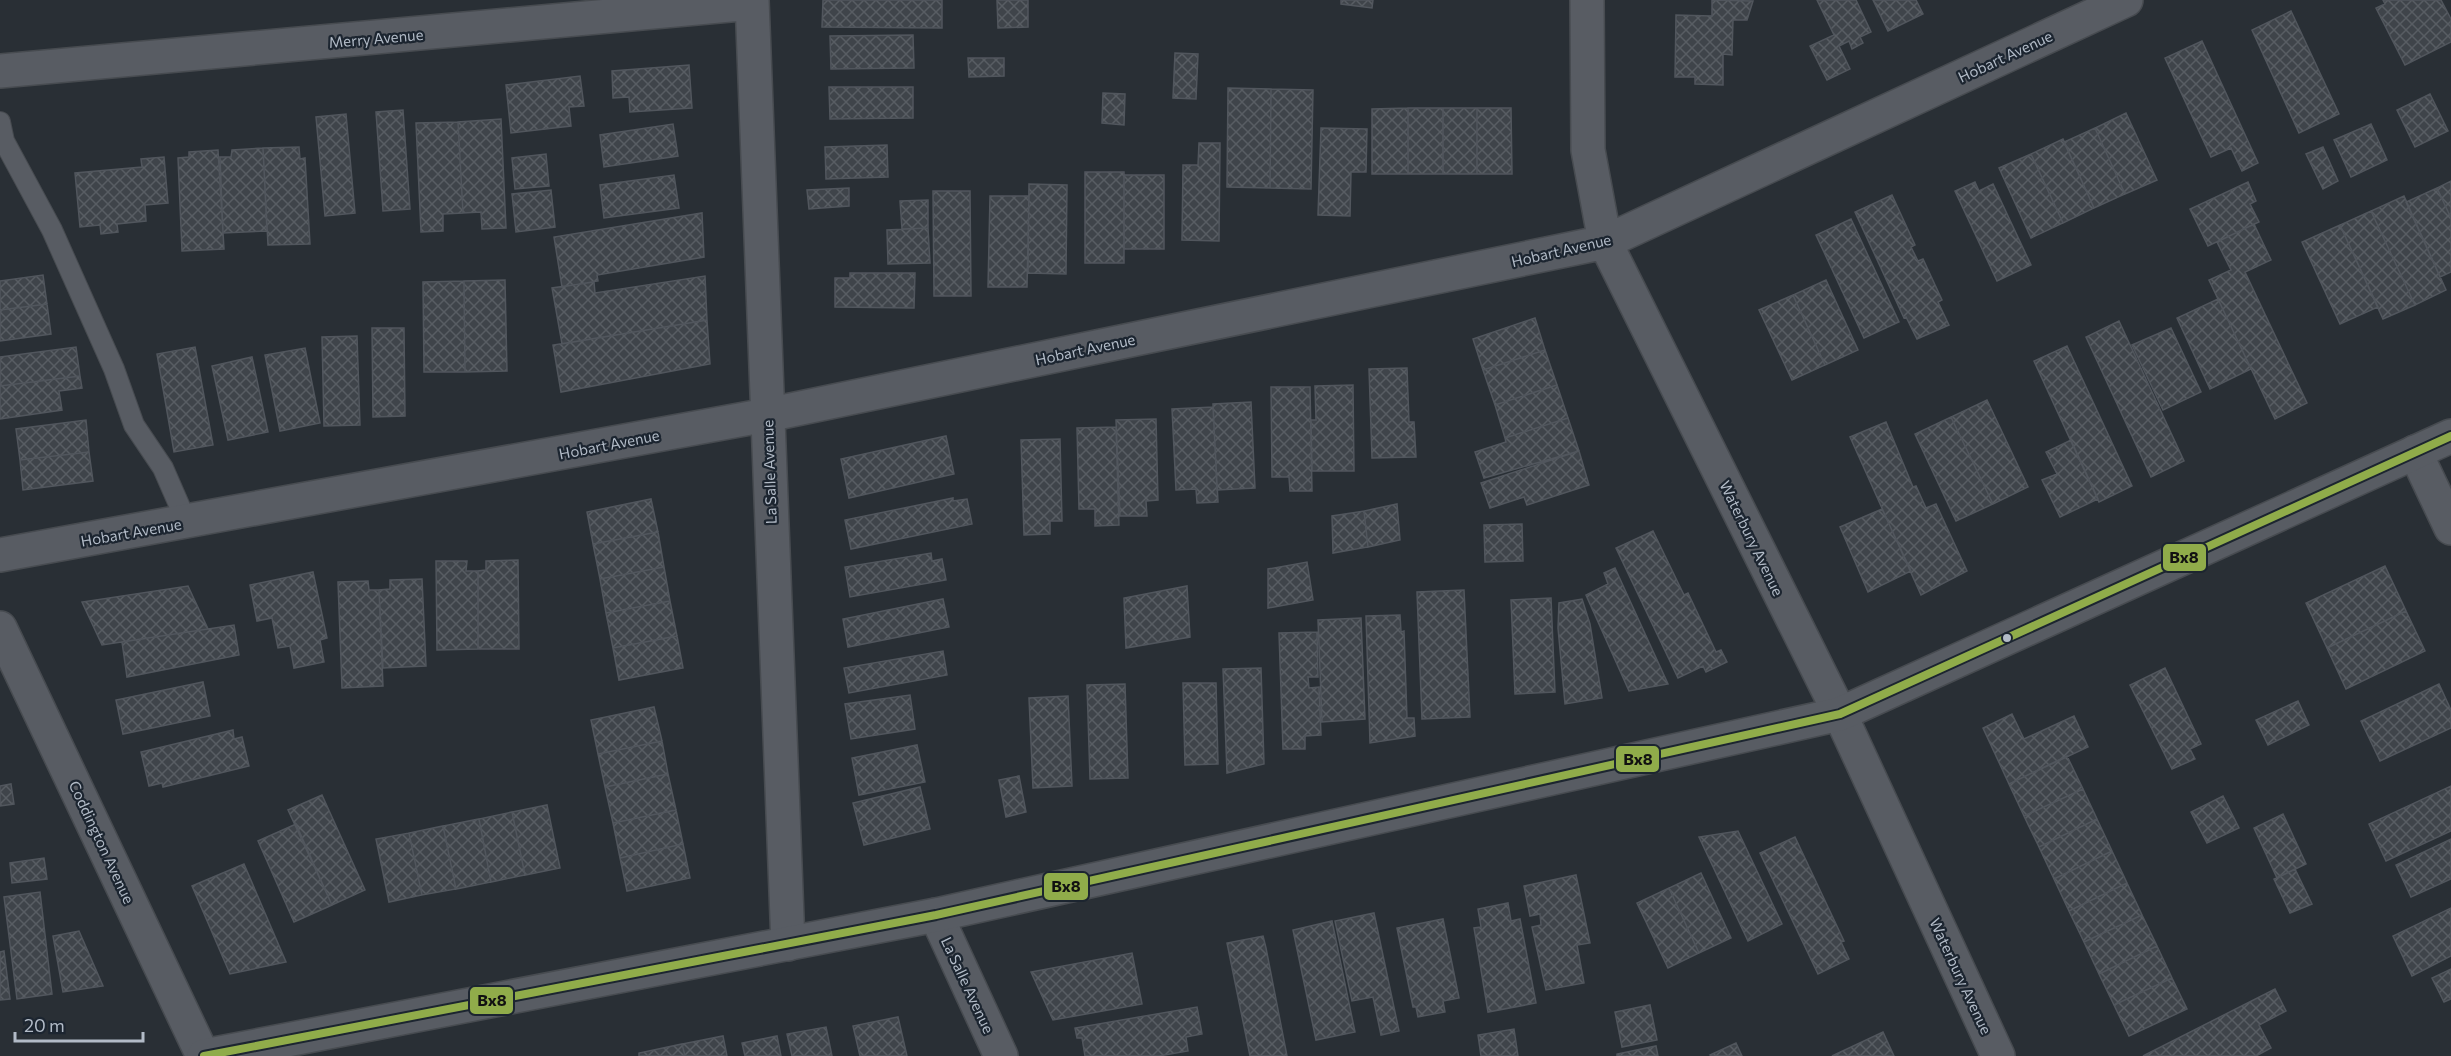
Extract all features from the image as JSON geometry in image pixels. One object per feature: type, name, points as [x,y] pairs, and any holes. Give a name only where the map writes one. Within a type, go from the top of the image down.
[{"type":"street","name":"Waterbury Avenue","points":[[1587,0],[1588,150],[1605,242],[1840,714],[1998,1056]]},
{"type":"street","name":"Hobart Avenue","points":[[0,555],[187,523],[767,415],[1605,242],[2126,0]]},
{"type":"street","name":"Merry Avenue","points":[[0,71],[752,2]]},
{"type":"street","name":"La Salle Avenue","points":[[752,2],[788,944]]},
{"type":"street","points":[[203,1056],[936,915],[1840,714],[2451,436]]},
{"type":"street","points":[[2415,453],[2451,528]]},
{"type":"street","name":"Coddington Avenue","points":[[0,628],[203,1056]]},
{"type":"street","name":"La Salle Avenue","points":[[936,915],[1001,1056]]},
{"type":"lane","points":[[0,122],[4,141],[52,230],[104,348],[134,425],[163,468],[187,523]]},
{"type":"building","points":[[823,0],[942,0],[942,28],[822,27]]},
{"type":"building","points":[[997,0],[1028,0],[1028,27],[998,28]]},
{"type":"building","points":[[1341,0],[1373,0],[1372,8],[1341,4]]},
{"type":"building","points":[[1712,0],[1753,1],[1747,20],[1733,20],[1732,55],[1723,54],[1723,85],[1695,84],[1695,77],[1675,77],[1676,15],[1712,16]]},
{"type":"building","points":[[1817,0],[1856,0],[1871,32],[1860,37],[1863,43],[1852,49],[1849,41],[1839,46],[1850,69],[1827,80],[1810,46],[1834,35]]},
{"type":"building","points":[[1873,0],[1916,0],[1923,14],[1888,31]]},
{"type":"building","points":[[2383,0],[2441,0],[2451,19],[2451,42],[2405,65],[2376,8],[2385,4]]},
{"type":"building","points":[[2291,11],[2339,114],[2299,133],[2252,30]]},
{"type":"building","points":[[913,35],[914,68],[831,69],[830,36]]},
{"type":"building","points":[[2202,41],[2258,163],[2242,171],[2231,148],[2211,157],[2165,58]]},
{"type":"building","points":[[1175,53],[1198,54],[1196,99],[1173,98]]},
{"type":"building","points":[[968,58],[1004,58],[1004,76],[969,77]]},
{"type":"building","points":[[689,65],[692,108],[630,112],[629,97],[613,98],[612,71]]},
{"type":"building","points":[[580,76],[584,106],[569,107],[571,126],[511,133],[506,85]]},
{"type":"building","points":[[829,87],[913,87],[913,118],[830,119]]},
{"type":"building","points":[[1228,88],[1271,89],[1270,188],[1227,187]]},
{"type":"building","points":[[1271,89],[1313,90],[1311,189],[1270,188]]},
{"type":"building","points":[[1103,93],[1125,94],[1124,125],[1102,123]]},
{"type":"building","points":[[2430,94],[2448,131],[2415,147],[2397,110]]},
{"type":"building","points":[[1408,108],[1443,108],[1443,174],[1408,174]]},
{"type":"building","points":[[1408,108],[1408,174],[1372,174],[1372,109]]},
{"type":"building","points":[[1443,108],[1477,108],[1477,174],[1443,174]]},
{"type":"building","points":[[1477,108],[1511,108],[1512,174],[1477,174]]},
{"type":"building","points":[[403,110],[410,209],[383,211],[376,112]]},
{"type":"building","points":[[2126,113],[2157,180],[2125,194],[2095,128]]},
{"type":"building","points":[[346,114],[355,213],[325,216],[316,117]]},
{"type":"building","points":[[501,119],[506,228],[482,229],[481,212],[463,213],[458,122]]},
{"type":"building","points":[[458,122],[463,213],[443,214],[443,231],[421,232],[416,123]]},
{"type":"building","points":[[673,124],[678,156],[604,167],[600,135]]},
{"type":"building","points":[[2371,124],[2387,160],[2351,177],[2334,140]]},
{"type":"building","points":[[1321,128],[1367,129],[1366,172],[1351,172],[1350,216],[1318,215]]},
{"type":"building","points":[[2095,128],[2125,194],[2094,208],[2064,142]]},
{"type":"building","points":[[2063,139],[2094,208],[2063,223],[2031,154]]},
{"type":"building","points":[[1199,143],[1220,143],[1219,241],[1182,240],[1183,165],[1198,165]]},
{"type":"building","points":[[887,145],[888,177],[826,179],[825,147]]},
{"type":"building","points":[[299,147],[300,159],[305,158],[310,244],[268,245],[263,148]]},
{"type":"building","points":[[2323,147],[2338,181],[2323,189],[2306,154]]},
{"type":"building","points":[[263,148],[267,231],[223,233],[220,157],[231,157],[232,150]]},
{"type":"building","points":[[218,150],[224,249],[182,251],[178,158],[189,157],[189,152]]},
{"type":"building","points":[[546,154],[549,186],[515,189],[512,158]]},
{"type":"building","points":[[2031,154],[2063,223],[2031,238],[1999,168]]},
{"type":"building","points":[[164,157],[168,203],[145,205],[146,221],[117,224],[118,232],[101,234],[100,225],[80,227],[75,173],[142,167],[141,159]]},
{"type":"building","points":[[1085,172],[1124,172],[1124,263],[1085,263]]},
{"type":"building","points":[[674,175],[679,208],[604,218],[600,185]]},
{"type":"building","points":[[1124,175],[1164,175],[1164,249],[1124,249]]},
{"type":"building","points":[[2451,181],[2451,218],[2437,188]]},
{"type":"building","points":[[1975,182],[1979,191],[1993,184],[2031,265],[1997,281],[1955,191]]},
{"type":"building","points":[[2248,182],[2256,201],[2250,204],[2259,222],[2208,246],[2190,209]]},
{"type":"building","points":[[1029,184],[1067,185],[1066,274],[1028,273]]},
{"type":"building","points":[[849,188],[849,206],[809,209],[807,190]]},
{"type":"building","points":[[2437,188],[2451,218],[2451,272],[2440,277],[2406,202]]},
{"type":"building","points":[[551,190],[555,227],[516,232],[512,194]]},
{"type":"building","points":[[933,191],[970,191],[971,296],[934,296]]},
{"type":"building","points":[[1892,195],[1915,245],[1911,247],[1918,261],[1923,259],[1942,300],[1938,302],[1949,325],[1917,339],[1906,317],[1904,318],[1855,212]]},
{"type":"building","points":[[990,196],[1029,196],[1027,287],[988,287]]},
{"type":"building","points":[[2404,196],[2446,290],[2415,305],[2371,211]]},
{"type":"building","points":[[928,200],[928,228],[902,229],[900,201]]},
{"type":"building","points":[[2371,211],[2415,305],[2383,319],[2340,225]]},
{"type":"building","points":[[702,213],[704,257],[597,275],[598,281],[562,287],[554,237]]},
{"type":"building","points":[[1851,219],[1899,322],[1864,338],[1816,235]]},
{"type":"building","points":[[2254,224],[2271,260],[2245,272],[2307,403],[2275,419],[2209,280],[2231,270],[2217,242]]},
{"type":"building","points":[[2340,225],[2378,307],[2340,324],[2302,242]]},
{"type":"building","points":[[928,228],[930,263],[888,264],[887,230]]},
{"type":"building","points":[[850,273],[915,273],[914,308],[835,307],[835,278],[850,278]]},
{"type":"building","points":[[43,275],[47,304],[0,310],[0,281]]},
{"type":"building","points":[[705,276],[707,320],[562,344],[552,288],[594,282],[595,293]]},
{"type":"building","points":[[505,280],[507,371],[465,372],[464,281]]},
{"type":"building","points":[[1826,280],[1858,350],[1825,365],[1793,295]]},
{"type":"building","points":[[464,281],[465,372],[424,372],[423,282]]},
{"type":"building","points":[[1793,295],[1825,365],[1792,380],[1759,310]]},
{"type":"building","points":[[2218,299],[2251,369],[2210,389],[2177,318]]},
{"type":"building","points":[[47,304],[51,334],[0,341],[0,310]]},
{"type":"building","points":[[1535,318],[1545,350],[1483,370],[1473,339]]},
{"type":"building","points":[[707,320],[710,364],[561,392],[553,345]]},
{"type":"building","points":[[2119,321],[2184,461],[2151,477],[2086,337]]},
{"type":"building","points":[[372,328],[404,328],[405,416],[373,417]]},
{"type":"building","points":[[2171,328],[2201,392],[2163,410],[2132,345]]},
{"type":"building","points":[[357,336],[360,425],[324,426],[322,337]]},
{"type":"building","points":[[2067,346],[2132,486],[2099,502],[2034,361]]},
{"type":"building","points":[[76,347],[80,376],[0,386],[0,357]]},
{"type":"building","points":[[195,347],[213,445],[174,452],[157,354]]},
{"type":"building","points":[[305,348],[320,423],[280,431],[265,355]]},
{"type":"building","points":[[1545,350],[1557,385],[1495,405],[1483,370]]},
{"type":"building","points":[[252,357],[268,432],[228,440],[212,366]]},
{"type":"building","points":[[1407,368],[1409,422],[1414,422],[1416,457],[1372,458],[1369,369]]},
{"type":"building","points":[[80,376],[82,388],[59,391],[62,410],[0,419],[0,386]]},
{"type":"building","points":[[1353,385],[1354,471],[1312,471],[1311,420],[1316,420],[1315,386]]},
{"type":"building","points":[[1557,385],[1568,418],[1505,438],[1495,405]]},
{"type":"building","points":[[1271,387],[1310,387],[1312,491],[1290,491],[1289,477],[1272,477]]},
{"type":"building","points":[[1987,400],[2028,487],[1993,504],[1951,417]]},
{"type":"building","points":[[1251,402],[1255,488],[1217,490],[1213,404]]},
{"type":"building","points":[[1213,407],[1218,502],[1197,503],[1196,489],[1176,490],[1172,409]]},
{"type":"building","points":[[1951,417],[1993,504],[1956,521],[1915,434]]},
{"type":"building","points":[[1568,418],[1579,451],[1484,478],[1475,452],[1506,442],[1505,438]]},
{"type":"building","points":[[1156,419],[1158,500],[1146,501],[1147,516],[1120,516],[1116,420]]},
{"type":"building","points":[[86,420],[89,452],[20,460],[16,429]]},
{"type":"building","points":[[1886,422],[1913,487],[1916,486],[1926,508],[1936,504],[1967,571],[1921,595],[1850,437]]},
{"type":"building","points":[[1116,427],[1119,525],[1095,526],[1095,509],[1079,509],[1077,428]]},
{"type":"building","points":[[946,436],[954,474],[849,498],[841,459]]},
{"type":"building","points":[[1060,439],[1062,521],[1050,521],[1050,534],[1024,535],[1021,440]]},
{"type":"building","points":[[2071,440],[2098,499],[2060,517],[2042,480],[2057,474],[2046,452]]},
{"type":"building","points":[[1579,451],[1589,485],[1527,505],[1524,497],[1490,508],[1481,483]]},
{"type":"building","points":[[89,452],[93,481],[23,490],[20,460]]},
{"type":"building","points":[[953,498],[953,501],[967,499],[972,524],[851,549],[845,520]]},
{"type":"building","points":[[651,499],[658,532],[593,544],[587,512]]},
{"type":"building","points":[[1397,504],[1400,540],[1368,547],[1364,511]]},
{"type":"building","points":[[1882,509],[1911,571],[1868,592],[1840,527]]},
{"type":"building","points":[[1364,511],[1368,547],[1333,553],[1332,516]]},
{"type":"building","points":[[1522,524],[1523,561],[1485,562],[1484,525]]},
{"type":"building","points":[[1653,531],[1684,595],[1688,593],[1716,652],[1721,650],[1727,662],[1706,672],[1703,666],[1678,678],[1616,548]]},
{"type":"building","points":[[658,532],[664,567],[600,579],[593,544]]},
{"type":"building","points":[[931,553],[932,561],[942,559],[946,580],[850,597],[845,567]]},
{"type":"building","points":[[518,560],[519,649],[478,649],[478,571],[486,570],[486,561]]},
{"type":"building","points":[[436,561],[467,561],[466,571],[478,571],[478,649],[437,650]]},
{"type":"building","points":[[1307,562],[1313,600],[1268,608],[1268,569]]},
{"type":"building","points":[[2385,566],[2406,611],[2327,648],[2306,603]]},
{"type":"building","points":[[664,567],[670,601],[606,613],[600,579]]},
{"type":"building","points":[[1615,568],[1668,684],[1629,691],[1586,595],[1608,584],[1604,573]]},
{"type":"building","points":[[313,572],[327,638],[320,640],[324,662],[294,668],[290,646],[278,648],[272,618],[257,621],[250,585]]},
{"type":"building","points":[[422,579],[426,666],[383,668],[379,590],[390,589],[390,580]]},
{"type":"building","points":[[368,581],[369,590],[379,590],[383,686],[342,688],[338,582]]},
{"type":"building","points":[[188,586],[208,629],[102,645],[82,602]]},
{"type":"building","points":[[1187,586],[1190,637],[1126,648],[1124,598]]},
{"type":"building","points":[[1464,590],[1470,717],[1422,719],[1417,592]]},
{"type":"building","points":[[1551,598],[1555,692],[1515,694],[1511,600]]},
{"type":"building","points":[[943,599],[949,627],[848,647],[843,619]]},
{"type":"building","points":[[1582,599],[1590,624],[1602,698],[1565,704],[1558,628],[1559,603]]},
{"type":"building","points":[[670,601],[677,636],[613,648],[606,613]]},
{"type":"building","points":[[2406,611],[2425,651],[2346,689],[2327,648]]},
{"type":"building","points":[[1400,615],[1401,632],[1404,631],[1407,718],[1414,718],[1415,736],[1370,743],[1366,616]]},
{"type":"building","points":[[1361,618],[1365,719],[1322,722],[1318,620]]},
{"type":"building","points":[[234,625],[239,655],[127,677],[122,642]]},
{"type":"building","points":[[1317,632],[1318,677],[1308,677],[1309,688],[1319,687],[1321,735],[1305,736],[1305,749],[1283,749],[1279,633]]},
{"type":"building","points":[[677,636],[683,668],[619,680],[613,648]]},
{"type":"building","points":[[943,651],[947,675],[849,693],[844,668]]},
{"type":"building","points":[[1261,668],[1264,764],[1227,773],[1223,669]]},
{"type":"building","points":[[2165,668],[2201,744],[2190,749],[2195,759],[2172,769],[2130,685]]},
{"type":"building","points":[[203,682],[210,716],[123,734],[116,700]]},
{"type":"building","points":[[1183,683],[1216,683],[1218,764],[1185,765]]},
{"type":"building","points":[[1125,684],[1128,778],[1090,779],[1087,685]]},
{"type":"building","points":[[2439,684],[2451,710],[2451,728],[2380,761],[2361,721]]},
{"type":"building","points":[[910,695],[915,729],[851,739],[845,704]]},
{"type":"building","points":[[1068,696],[1072,786],[1033,788],[1029,698]]},
{"type":"building","points":[[2298,701],[2309,725],[2268,745],[2256,720]]},
{"type":"building","points":[[654,707],[662,741],[598,754],[591,720]]},
{"type":"building","points":[[2012,714],[2024,739],[2074,716],[2088,747],[2009,784],[1983,728]]},
{"type":"building","points":[[233,730],[234,739],[242,737],[249,766],[163,787],[162,783],[149,786],[141,752]]},
{"type":"building","points":[[662,741],[668,774],[605,787],[598,754]]},
{"type":"building","points":[[917,745],[925,782],[859,795],[852,758]]},
{"type":"building","points":[[2067,756],[2083,789],[2024,816],[2009,784]]},
{"type":"building","points":[[668,774],[676,810],[613,823],[605,787]]},
{"type":"building","points":[[1019,776],[1026,812],[1006,817],[999,780]]},
{"type":"building","points":[[11,784],[14,804],[0,806],[0,786]]},
{"type":"building","points":[[2451,786],[2451,831],[2386,861],[2369,824]]},
{"type":"building","points":[[920,787],[930,829],[864,845],[853,803]]},
{"type":"building","points":[[2083,789],[2097,819],[2039,847],[2024,816]]},
{"type":"building","points":[[322,795],[365,890],[332,905],[288,810]]},
{"type":"building","points":[[2223,796],[2239,828],[2207,843],[2191,812]]},
{"type":"building","points":[[547,805],[560,868],[525,875],[512,812]]},
{"type":"building","points":[[676,810],[683,844],[620,858],[613,823]]},
{"type":"building","points":[[512,812],[525,875],[491,882],[479,819]]},
{"type":"building","points":[[2283,814],[2306,864],[2277,878],[2254,828]]},
{"type":"building","points":[[479,819],[491,882],[456,889],[443,826]]},
{"type":"building","points":[[2097,819],[2112,851],[2054,879],[2039,847]]},
{"type":"building","points":[[296,824],[332,905],[294,922],[258,841]]},
{"type":"building","points":[[443,826],[456,889],[422,895],[409,833]]},
{"type":"building","points":[[1738,831],[1782,924],[1748,941],[1699,837]]},
{"type":"building","points":[[409,833],[422,895],[389,902],[376,839]]},
{"type":"building","points":[[1795,837],[1844,941],[1841,942],[1849,959],[1818,974],[1760,853]]},
{"type":"building","points":[[2451,839],[2451,879],[2411,897],[2396,865]]},
{"type":"building","points":[[683,844],[690,878],[627,891],[620,858]]},
{"type":"building","points":[[2112,851],[2127,883],[2069,911],[2054,879]]},
{"type":"building","points":[[44,858],[47,879],[12,883],[10,863]]},
{"type":"building","points":[[244,864],[286,962],[230,974],[192,886]]},
{"type":"building","points":[[2295,869],[2312,904],[2290,913],[2274,879]]},
{"type":"building","points":[[1701,873],[1731,938],[1699,953],[1669,888]]},
{"type":"building","points":[[1576,875],[1590,943],[1577,945],[1584,983],[1546,990],[1532,927],[1541,925],[1540,914],[1530,916],[1524,886]]},
{"type":"building","points":[[2127,883],[2142,915],[2084,942],[2069,911]]},
{"type":"building","points":[[1669,888],[1699,953],[1668,968],[1637,903]]},
{"type":"building","points":[[40,892],[52,994],[17,999],[4,897]]},
{"type":"building","points":[[1508,903],[1511,921],[1520,919],[1536,1003],[1488,1012],[1474,928],[1481,927],[1478,909]]},
{"type":"building","points":[[2451,908],[2451,956],[2412,976],[2393,936]]},
{"type":"building","points":[[1374,913],[1399,1031],[1381,1035],[1373,997],[1352,1001],[1335,921]]},
{"type":"building","points":[[2142,915],[2157,946],[2099,974],[2084,942]]},
{"type":"building","points":[[1443,919],[1459,998],[1443,1001],[1445,1012],[1418,1017],[1416,1007],[1413,1007],[1397,928]]},
{"type":"building","points":[[1332,921],[1355,1032],[1316,1040],[1293,930]]},
{"type":"building","points":[[79,931],[103,986],[63,992],[53,936]]},
{"type":"building","points":[[1263,936],[1287,1056],[1250,1056],[1227,943]]},
{"type":"building","points":[[2157,946],[2172,978],[2114,1005],[2099,974]]},
{"type":"building","points":[[4,951],[10,999],[0,1000],[0,952]]},
{"type":"building","points":[[1132,953],[1142,1004],[1053,1020],[1031,972]]},
{"type":"building","points":[[2451,969],[2451,999],[2444,1002],[2432,978]]},
{"type":"building","points":[[2172,978],[2187,1009],[2129,1036],[2114,1005]]},
{"type":"building","points":[[2275,989],[2286,1011],[2259,1025],[2271,1048],[2256,1056],[2143,1056]]},
{"type":"building","points":[[1650,1005],[1657,1040],[1622,1047],[1615,1012]]},
{"type":"building","points":[[1197,1007],[1202,1034],[1186,1037],[1188,1051],[1159,1056],[1085,1056],[1082,1038],[1077,1038],[1075,1028]]},
{"type":"building","points":[[898,1017],[907,1056],[860,1056],[853,1026]]},
{"type":"building","points":[[826,1027],[832,1056],[792,1056],[787,1034]]},
{"type":"building","points":[[1514,1029],[1518,1056],[1481,1056],[1478,1035]]},
{"type":"building","points":[[1883,1032],[1894,1056],[1832,1056]]},
{"type":"building","points":[[723,1036],[727,1056],[685,1056],[682,1044]]},
{"type":"building","points":[[777,1036],[781,1056],[745,1056],[742,1043]]},
{"type":"building","points":[[1736,1043],[1742,1056],[1710,1055]]},
{"type":"building","points":[[682,1044],[685,1056],[639,1056],[639,1053]]},
{"type":"building","points":[[1656,1046],[1658,1056],[1617,1056],[1617,1054]]},
{"type":"transit line","name":"Bx8","points":[[204,1056],[936,915],[1840,714],[2451,436]]}]
